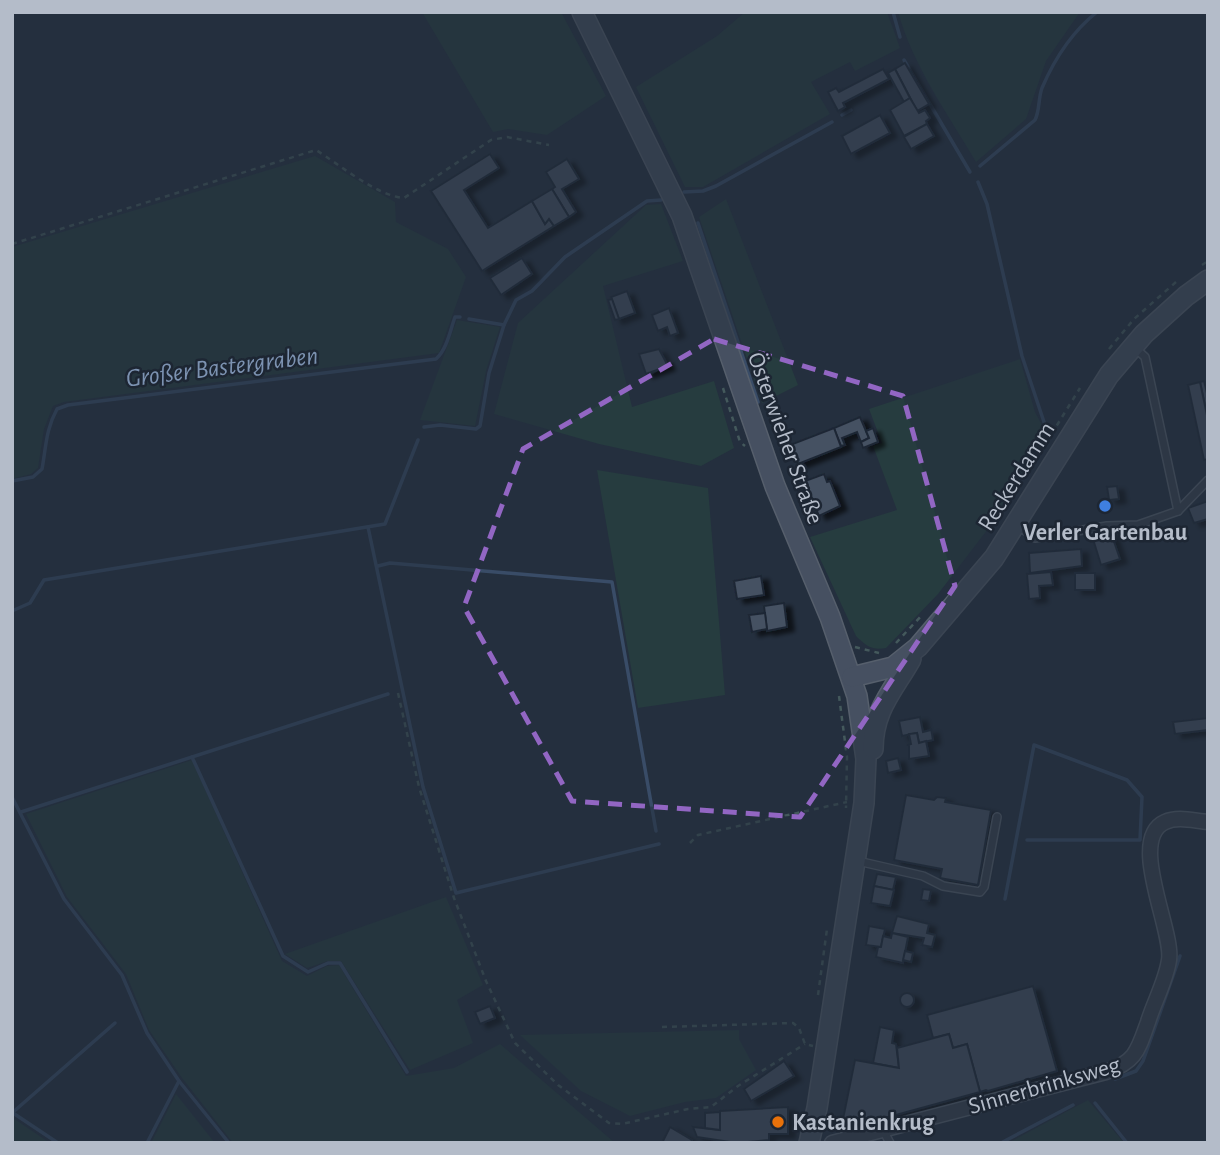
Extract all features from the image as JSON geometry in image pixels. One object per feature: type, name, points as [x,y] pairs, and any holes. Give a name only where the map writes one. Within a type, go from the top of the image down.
[{"type":"street","name":"Österwieher Straße","points":[[582,12],[682,216],[779,495],[842,650],[866,759],[855,802],[850,898],[809,1143]]},
{"type":"street","name":"Reckerdamm","points":[[849,689],[893,667],[918,647],[994,558],[1109,375],[1133,346],[1186,296],[1203,273]]},
{"type":"street","name":"Österwieher Straße","points":[[850,898],[862,862],[872,803],[873,740],[877,720],[885,697],[918,647]]},
{"type":"street","points":[[849,689],[886,689],[896,682]]},
{"type":"street","name":"Sinnerbrinksweg","points":[[840,1142],[887,1136],[1106,1072],[1118,1068],[1134,1057],[1169,961],[1168,938],[1158,911],[1150,841],[1155,830],[1165,822],[1180,819],[1208,822]]},
{"type":"lane","points":[[1133,346],[1145,357],[1178,511]]},
{"type":"lane","points":[[1016,525],[1035,538],[1107,526],[1138,525],[1178,511],[1208,480]]},
{"type":"lane","points":[[862,862],[923,876],[943,886],[980,892],[984,887],[997,817]]},
{"type":"path","points":[[12,244],[316,150],[380,190],[394,197],[404,198],[491,140],[507,137],[549,145]]},
{"type":"path","points":[[1203,273],[1208,261]]},
{"type":"path","points":[[1105,354],[1134,319],[1181,279]]},
{"type":"path","points":[[1041,450],[1083,384]]},
{"type":"path","points":[[894,645],[930,607]]},
{"type":"path","points":[[842,650],[852,646],[878,653],[887,651]]},
{"type":"path","points":[[845,816],[855,802],[847,757],[849,689]]},
{"type":"path","points":[[398,693],[419,787],[454,898],[486,981],[514,1043],[558,1085],[609,1123],[622,1124],[688,1109],[711,1107],[805,1044],[826,1048]]},
{"type":"path","points":[[690,843],[698,835],[855,802]]},
{"type":"path","points":[[819,1002],[817,992],[828,925]]},
{"type":"path","points":[[662,1027],[793,1023],[799,1028],[805,1044]]},
{"type":"highlighted area","points":[[714,339],[903,396],[955,586],[800,817],[572,801],[464,607],[523,449]]},
{"type":"green space","points":[[422,12],[561,12],[606,96],[547,135],[508,129],[493,132]]},
{"type":"green space","points":[[745,12],[887,12],[900,48],[855,71],[850,62],[811,82],[830,114],[703,187],[685,187],[636,87],[717,36]]},
{"type":"green space","points":[[898,12],[1080,12],[1046,61],[1026,119],[976,162],[922,71]]},
{"type":"green space","points":[[315,156],[395,202],[396,222],[448,249],[466,277],[439,353],[64,402],[53,406],[44,429],[38,468],[31,474],[12,479],[12,247]]},
{"type":"green space","points":[[726,199],[798,385],[762,403],[699,217]]},
{"type":"green space","points":[[661,204],[683,261],[603,286],[632,407],[714,381],[734,448],[701,466],[599,444],[494,414],[518,323],[646,205]]},
{"type":"green space","points":[[457,320],[500,327],[486,371],[475,426],[420,420]]},
{"type":"green space","points":[[1020,359],[1045,436],[1001,512],[938,594],[886,648],[869,646],[856,636],[810,537],[897,510],[873,446],[882,443],[869,409]]},
{"type":"green space","points":[[597,470],[708,488],[725,695],[638,708]]},
{"type":"green space","points":[[192,760],[282,961],[307,976],[327,966],[339,965],[406,1076],[454,1068],[500,1044],[615,1143],[233,1143],[182,1078],[149,1030],[126,974],[67,897],[26,814]]},
{"type":"green space","points":[[446,897],[483,985],[457,1000],[473,1043],[410,1070],[341,961],[328,961],[307,968],[285,954]]},
{"type":"green space","points":[[739,1030],[739,1039],[756,1070],[716,1098],[685,1102],[630,1116],[581,1091],[520,1035]]},
{"type":"green space","points":[[176,1094],[215,1143],[151,1143]]},
{"type":"green space","points":[[1088,1100],[1124,1143],[1008,1143]]},
{"type":"green space","points":[[13,1118],[50,1143],[12,1143]]},
{"type":"building","points":[[905,63],[929,104],[917,111],[895,69]]},
{"type":"building","points":[[883,69],[889,79],[843,103],[845,107],[838,111],[828,92],[836,88],[839,92]]},
{"type":"building","points":[[895,69],[910,98],[904,102],[888,73]]},
{"type":"building","points":[[910,98],[919,113],[925,110],[930,118],[926,121],[927,124],[904,136],[890,110]]},
{"type":"building","points":[[880,115],[890,133],[851,154],[842,136]]},
{"type":"building","points":[[927,124],[934,136],[911,149],[904,137]]},
{"type":"building","points":[[490,154],[499,168],[464,190],[488,228],[532,201],[545,224],[549,219],[554,226],[482,271],[431,191]]},
{"type":"building","points":[[567,159],[579,179],[562,189],[576,212],[569,217],[552,189],[555,187],[546,172]]},
{"type":"building","points":[[552,189],[569,217],[554,226],[549,219],[545,224],[532,201]]},
{"type":"building","points":[[522,258],[532,274],[501,295],[490,278]]},
{"type":"building","points":[[627,291],[635,313],[619,319],[611,297]]},
{"type":"building","points":[[612,299],[619,319],[615,320],[608,300]]},
{"type":"building","points":[[669,308],[678,333],[670,336],[667,327],[658,331],[652,315]]},
{"type":"building","points":[[659,349],[668,366],[646,374],[639,354]]},
{"type":"building","points":[[1204,381],[1208,397],[1208,420],[1200,382]]},
{"type":"building","points":[[1200,382],[1208,420],[1208,459],[1204,460],[1188,385]]},
{"type":"building","points":[[860,417],[869,438],[861,442],[857,432],[842,438],[845,445],[841,446],[834,428]]},
{"type":"building","points":[[834,428],[841,447],[798,464],[790,445]]},
{"type":"building","points":[[873,428],[878,442],[863,448],[861,442],[869,438],[866,431]]},
{"type":"building","points":[[824,474],[827,482],[830,481],[840,506],[819,516],[805,481]]},
{"type":"building","points":[[1117,486],[1119,499],[1109,500],[1107,487]]},
{"type":"building","points":[[1208,501],[1208,519],[1194,523],[1188,508]]},
{"type":"building","points":[[1111,533],[1120,559],[1101,565],[1093,539]]},
{"type":"building","points":[[1081,549],[1082,566],[1030,573],[1029,553]]},
{"type":"building","points":[[1051,572],[1053,585],[1039,586],[1040,598],[1029,599],[1027,574]]},
{"type":"building","points":[[1075,573],[1095,573],[1095,590],[1075,590]]},
{"type":"building","points":[[761,576],[764,595],[737,599],[734,581]]},
{"type":"building","points":[[784,603],[787,627],[767,631],[764,606]]},
{"type":"building","points":[[765,613],[767,629],[752,632],[749,615]]},
{"type":"building","points":[[920,717],[923,732],[931,728],[933,740],[919,743],[917,733],[902,736],[899,721]]},
{"type":"building","points":[[1208,718],[1208,730],[1175,734],[1173,722]]},
{"type":"building","points":[[917,733],[919,743],[926,741],[929,756],[909,759],[909,734]]},
{"type":"building","points":[[898,758],[901,770],[888,773],[886,761]]},
{"type":"building","points":[[906,795],[934,800],[937,797],[946,798],[945,802],[991,810],[978,885],[940,878],[942,869],[894,860]]},
{"type":"building","points":[[877,874],[896,877],[893,890],[874,886]]},
{"type":"building","points":[[874,886],[894,890],[890,906],[871,903]]},
{"type":"building","points":[[923,889],[931,890],[929,901],[921,900]]},
{"type":"building","points":[[897,916],[929,924],[927,933],[935,935],[932,947],[922,945],[924,938],[892,933]]},
{"type":"building","points":[[869,926],[885,929],[881,947],[866,945]]},
{"type":"building","points":[[892,933],[908,937],[903,963],[876,957],[883,936],[891,938]]},
{"type":"building","points":[[905,951],[913,953],[911,962],[903,960]]},
{"type":"building","points":[[1033,986],[1057,1071],[980,1092],[967,1044],[953,1048],[949,1034],[933,1038],[927,1015]]},
{"type":"building","points":[[904,993],[910,993],[914,1000],[910,1007],[904,1007],[900,1003],[900,997]]},
{"type":"building","points":[[490,1006],[495,1018],[480,1024],[475,1012]]},
{"type":"building","points":[[880,1027],[894,1030],[892,1043],[896,1044],[899,1068],[873,1063]]},
{"type":"building","points":[[949,1034],[953,1048],[967,1044],[980,1092],[870,1122],[843,1119],[855,1060],[899,1068],[897,1048]]},
{"type":"building","points":[[784,1061],[794,1076],[751,1101],[744,1089]]},
{"type":"building","points":[[788,1107],[788,1134],[769,1134],[769,1140],[737,1143],[697,1137],[693,1127],[720,1130],[720,1111]]},
{"type":"building","points":[[720,1112],[720,1130],[705,1128],[705,1113]]},
{"type":"building","points":[[670,1127],[692,1140],[690,1143],[662,1143]]},
{"type":"waterway","points":[[893,12],[900,37]]},
{"type":"waterway","name":"Großer Bastergraben","points":[[980,166],[1035,120],[1042,88],[1052,67],[1072,37],[1097,12]]},
{"type":"waterway","name":"Großer Bastergraben","points":[[904,60],[970,172]]},
{"type":"waterway","name":"Großer Bastergraben","points":[[842,115],[851,110]]},
{"type":"waterway","name":"Großer Bastergraben","points":[[684,192],[703,191],[716,186],[832,122]]},
{"type":"waterway","points":[[978,182],[987,204],[1022,356],[1046,428]]},
{"type":"waterway","name":"Großer Bastergraben","points":[[469,319],[504,325],[516,300],[532,291],[565,257],[647,201],[661,200]]},
{"type":"waterway","points":[[698,223],[758,402]]},
{"type":"waterway","name":"Großer Bastergraben","points":[[12,481],[33,477],[42,469],[48,431],[57,409],[68,405],[436,359],[446,345],[455,317],[460,317]]},
{"type":"waterway","points":[[424,427],[440,425],[476,429],[480,426],[489,373],[504,325]]},
{"type":"waterway","points":[[12,611],[30,603],[44,580],[385,524],[418,440]]},
{"type":"waterway","points":[[368,527],[423,787],[456,893],[659,844]]},
{"type":"waterway","points":[[378,566],[390,563],[612,582],[656,831]]},
{"type":"waterway","points":[[21,812],[388,694]]},
{"type":"waterway","points":[[1005,899],[1034,745],[1127,780],[1142,797],[1140,840],[1027,840]]},
{"type":"waterway","points":[[192,757],[283,956],[308,972],[328,963],[340,963],[407,1072]]},
{"type":"waterway","points":[[12,797],[64,899],[122,975],[147,1033],[179,1081],[229,1143]]},
{"type":"waterway","points":[[1115,1079],[1136,1071],[1143,1061],[1180,956]]},
{"type":"waterway","points":[[12,1113],[115,1023]]},
{"type":"waterway","points":[[147,1143],[179,1081]]},
{"type":"waterway","points":[[1095,1103],[1127,1143]]},
{"type":"waterway","points":[[1001,1143],[1073,1105]]},
{"type":"waterway","points":[[13,1113],[58,1143]]},
{"type":"place","name":"Verler Gartenbau","points":[[1105,506]]},
{"type":"place","name":"Kastanienkrug","points":[[778,1122]]}]
